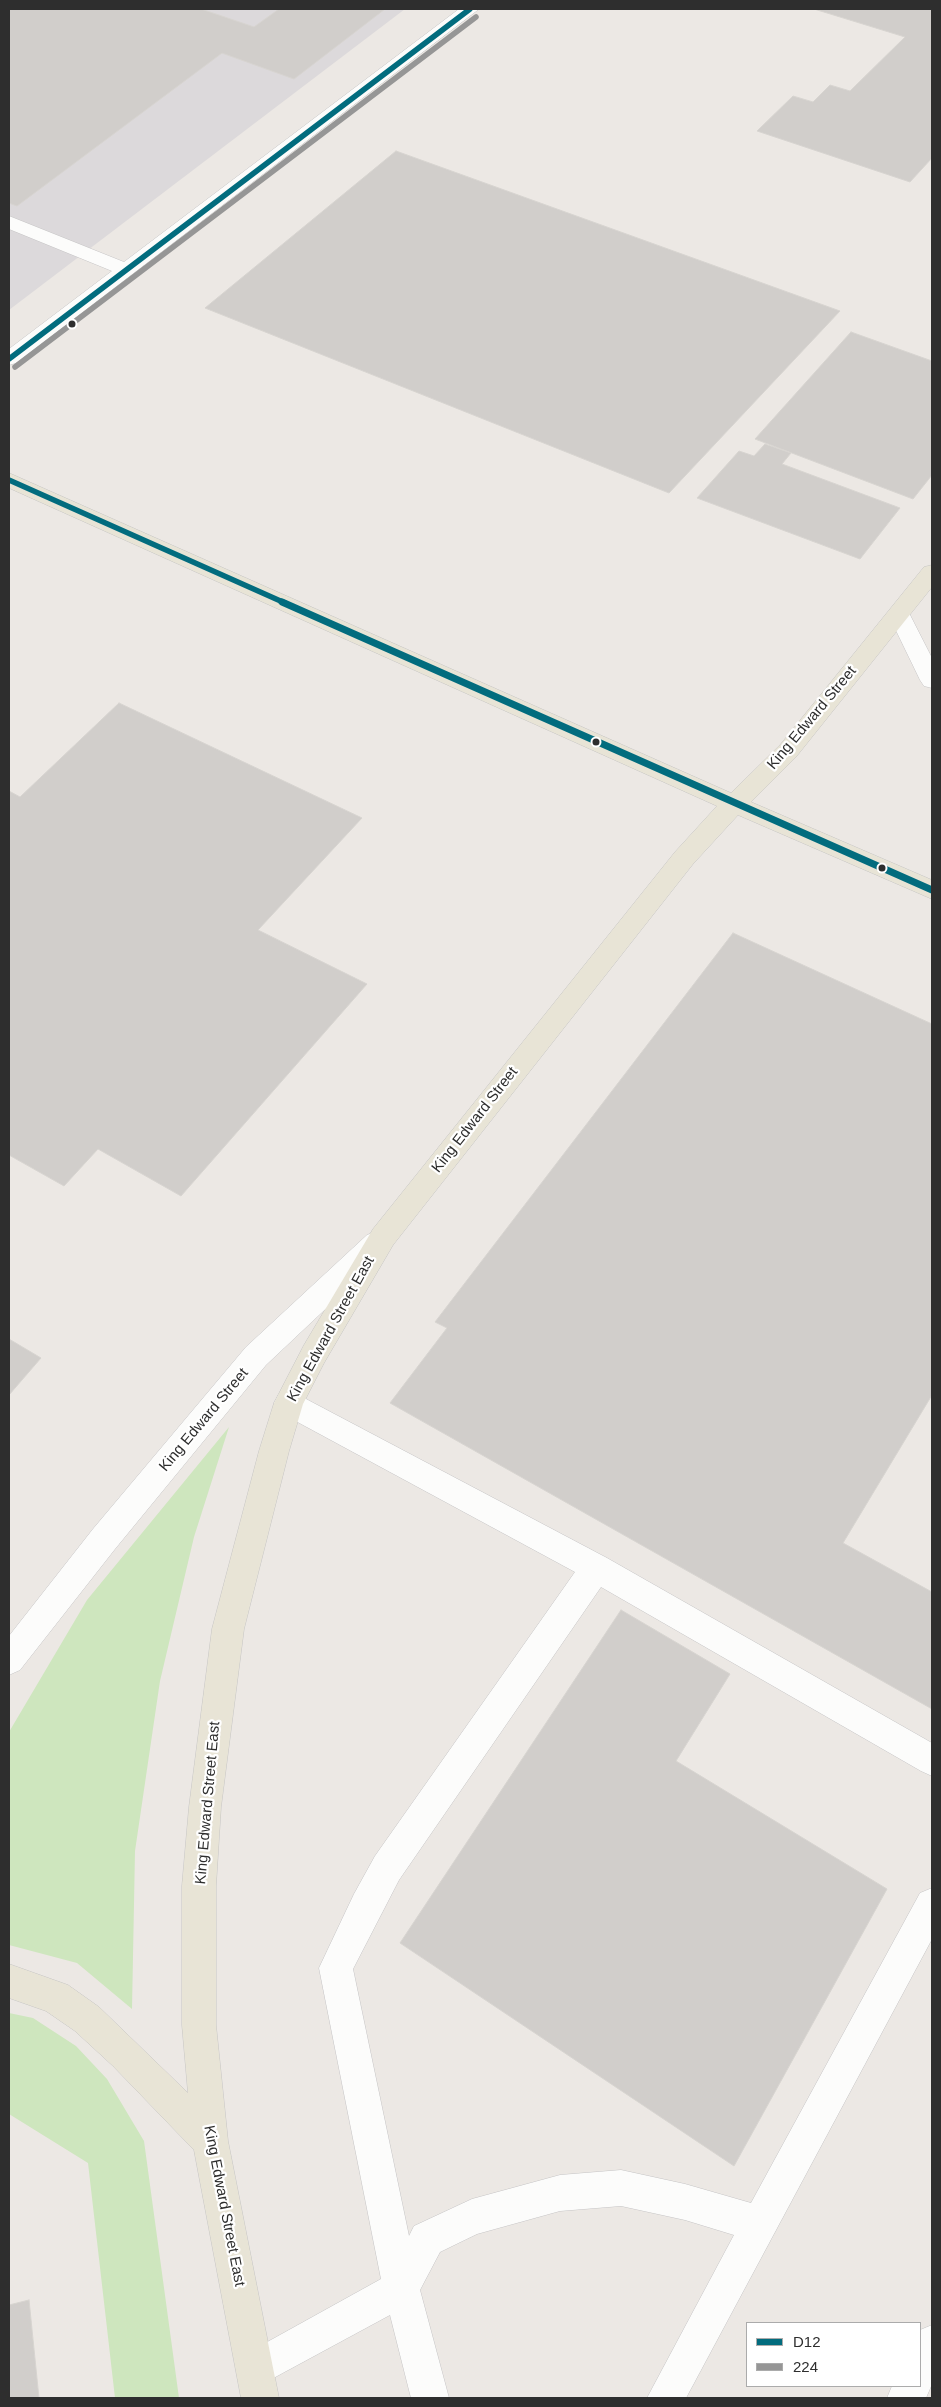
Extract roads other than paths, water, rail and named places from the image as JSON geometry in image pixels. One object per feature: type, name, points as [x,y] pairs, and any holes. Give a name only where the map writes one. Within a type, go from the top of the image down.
[{"type":"main road","points":[[9,480],[734,804],[932,890]]},
{"type":"main road","name":"King Edward Street","points":[[383,1237],[684,858],[734,804],[788,751],[932,572]]},
{"type":"main road","name":"King Edward Street East","points":[[258,2383],[210,2140],[199,2025],[199,1886],[205,1807],[228,1629],[274,1451],[289,1403],[314,1354],[383,1237]]},
{"type":"main road","points":[[9,1982],[56,1997],[86,2019],[125,2054],[210,2140]]},
{"type":"street","points":[[9,359],[470,9]]},
{"type":"street","points":[[9,222],[126,270]]},
{"type":"street","points":[[899,614],[932,680]]},
{"type":"street","name":"King Edward Street","points":[[9,1660],[104,1539],[256,1356],[383,1237]]},
{"type":"street","points":[[289,1403],[596,1568],[932,1760]]},
{"type":"street","points":[[430,2398],[401,2288],[336,1968],[387,1868],[596,1568]]},
{"type":"street","points":[[666,2398],[932,1905]]},
{"type":"street","points":[[258,2383],[401,2288],[427,2239],[472,2217],[560,2193],[621,2188],[685,2202],[760,2224]]},
{"type":"street","points":[[921,2368],[932,2344]]}]
